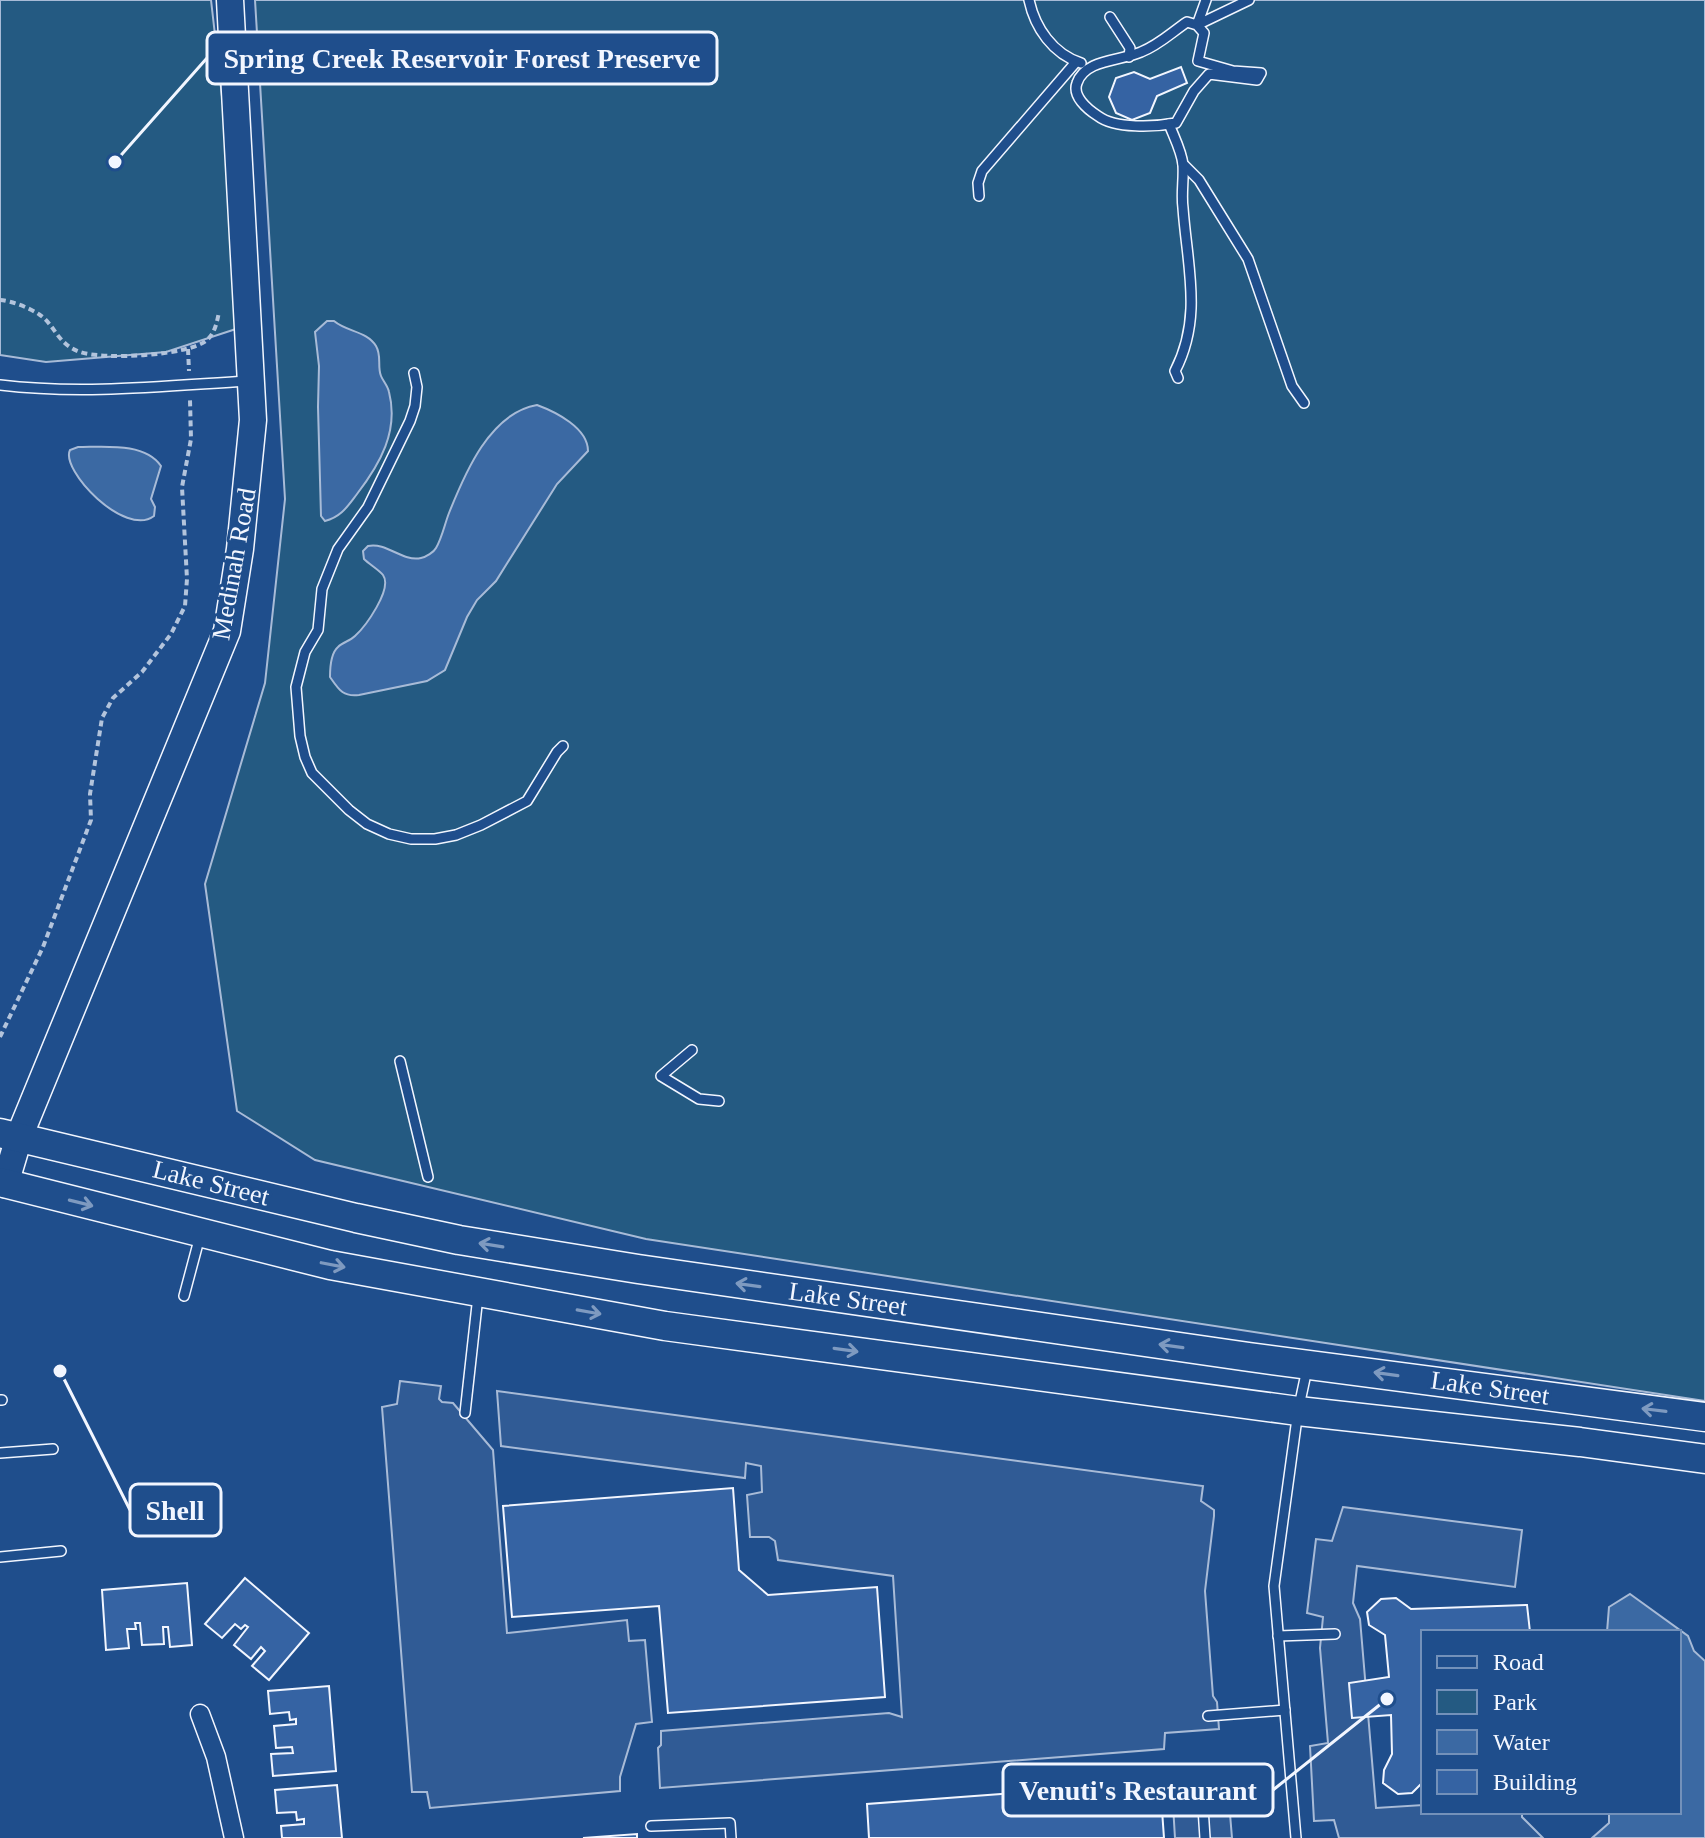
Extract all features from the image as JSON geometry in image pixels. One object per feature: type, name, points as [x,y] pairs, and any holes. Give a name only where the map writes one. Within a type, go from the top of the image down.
[{"type":"main road","name":"Medinah Road","points":[[3,1183],[10,1135],[227,631],[252,446],[230,0]]},
{"type":"main road","name":"Lake Street","points":[[10,1135],[459,1240],[653,1271],[1705,1417]]},
{"type":"main road","name":"Lake Street","points":[[3,1183],[330,1265],[665,1326],[1298,1411],[1705,1459]]},
{"type":"street","points":[[200,1714],[216,1757],[234,1838]]},
{"type":"lane","points":[[1197,25],[1206,0]]},
{"type":"lane","points":[[1197,25],[1249,0]]},
{"type":"lane","points":[[1027,1],[1055,50],[1092,67]]},
{"type":"lane","points":[[1110,17],[1130,48],[1129,57]]},
{"type":"lane","points":[[1187,22],[1197,25],[1204,33],[1198,61],[1233,71],[1261,73],[1257,80],[1209,74],[1194,91],[1176,123],[1124,126],[1108,123],[1077,96],[1075,88],[1079,77],[1092,67],[1129,57],[1159,44],[1187,22]]},
{"type":"lane","points":[[979,196],[978,183],[982,171],[1076,62]]},
{"type":"lane","points":[[1169,124],[1183,164],[1182,207],[1192,278],[1192,317],[1188,341],[1175,371],[1178,378]]},
{"type":"lane","points":[[1183,164],[1210,197],[1248,259],[1292,386],[1304,403]]},
{"type":"lane","points":[[414,373],[417,387],[410,421],[368,507],[338,549],[322,589],[318,630],[305,652],[296,687],[305,757],[312,773],[367,824],[411,839],[435,839],[481,825],[527,801],[563,746]]},
{"type":"lane","points":[[0,385],[83,390],[251,381]]},
{"type":"lane","points":[[692,1050],[661,1076],[699,1099],[719,1101]]},
{"type":"lane","points":[[400,1061],[428,1177]]},
{"type":"lane","points":[[184,1296],[201,1232]]},
{"type":"lane","points":[[465,1413],[478,1292]]},
{"type":"lane","points":[[1296,1838],[1274,1586],[1298,1411],[1308,1364]]},
{"type":"lane","points":[[0,1453],[53,1449]]},
{"type":"lane","points":[[0,1557],[61,1551]]},
{"type":"lane","points":[[1278,1636],[1335,1634]]},
{"type":"lane","points":[[1208,1716],[1285,1710]]},
{"type":"lane","points":[[1201,1777],[1205,1838]]},
{"type":"lane","points":[[651,1826],[730,1823],[731,1838]]},
{"type":"path","points":[[0,300],[42,316],[58,339],[80,352],[115,356],[188,349],[207,340],[216,328],[219,312]]},
{"type":"path","points":[[0,1037],[43,947],[91,820],[90,794],[102,718],[113,698],[142,672],[171,634],[185,606],[187,579],[182,487],[191,439],[188,349]]},
{"type":"green space","points":[[0,0],[211,0],[248,325],[166,352],[46,362],[0,355]]},
{"type":"green space","points":[[255,0],[1705,0],[1705,1401],[646,1239],[315,1160],[237,1111],[205,884],[265,683],[285,499]]},
{"type":"shaded area","points":[[400,1381],[441,1386],[439,1399],[453,1403],[493,1450],[507,1633],[627,1620],[629,1641],[645,1640],[652,1722],[636,1724],[620,1777],[620,1791],[430,1808],[427,1792],[412,1792],[382,1407],[397,1404]]},
{"type":"shaded area","points":[[497,1391],[1203,1486],[1201,1501],[1214,1510],[1205,1591],[1213,1696],[1217,1702],[1219,1729],[1165,1733],[1164,1749],[660,1788],[658,1748],[661,1745],[661,1731],[889,1713],[902,1717],[893,1576],[778,1560],[775,1541],[769,1537],[750,1537],[747,1495],[762,1492],[761,1466],[746,1463],[745,1478],[501,1446]]},
{"type":"shaded area","points":[[1343,1507],[1522,1530],[1515,1587],[1357,1566],[1353,1603],[1360,1619],[1376,1808],[1421,1805],[1421,1814],[1522,1814],[1543,1838],[1339,1838],[1334,1820],[1314,1821],[1310,1746],[1328,1743],[1320,1648],[1323,1617],[1307,1613],[1316,1539],[1332,1541]]},
{"type":"shaded area","points":[[1226,1766],[1232,1838],[1175,1838],[1171,1772]]},
{"type":"water","points":[[327,321],[334,321],[362,334],[376,346],[380,372],[389,392],[391,420],[385,446],[373,471],[343,511],[325,521],[321,516],[319,366],[315,332]]},
{"type":"water","points":[[537,405],[577,428],[587,443],[588,451],[557,484],[496,581],[477,600],[445,670],[427,681],[359,695],[342,692],[330,677],[334,653],[365,625],[384,589],[383,575],[364,559],[363,551],[368,546],[375,546],[414,558],[432,553],[463,480],[481,447],[506,420],[520,410]]},
{"type":"water","points":[[78,447],[135,449],[154,458],[161,466],[151,499],[155,507],[154,516],[142,520],[127,518],[97,499],[75,472],[70,459],[70,450]]},
{"type":"water","points":[[1630,1594],[1680,1630],[1607,1630],[1609,1607]]},
{"type":"water","points":[[1681,1631],[1705,1661],[1705,1838],[1592,1838],[1609,1823],[1609,1814],[1681,1814]]},
{"type":"building","points":[[1181,67],[1187,83],[1157,96],[1150,113],[1132,120],[1116,113],[1109,97],[1116,78],[1134,72],[1150,79]]},
{"type":"building","points":[[733,1488],[739,1570],[768,1595],[877,1587],[885,1697],[668,1713],[659,1606],[512,1617],[503,1506]]},
{"type":"building","points":[[245,1578],[309,1633],[269,1680],[252,1666],[265,1651],[261,1647],[251,1659],[234,1645],[248,1627],[245,1625],[241,1629],[235,1624],[222,1638],[205,1624]]},
{"type":"building","points":[[187,1583],[192,1645],[170,1647],[168,1627],[163,1627],[164,1644],[142,1645],[140,1623],[135,1623],[136,1629],[127,1629],[129,1648],[106,1650],[102,1590]]},
{"type":"building","points":[[1396,1598],[1411,1609],[1527,1605],[1530,1630],[1421,1630],[1421,1784],[1412,1793],[1398,1794],[1383,1783],[1384,1770],[1392,1754],[1391,1715],[1352,1718],[1349,1683],[1389,1677],[1385,1635],[1369,1625],[1367,1612],[1381,1599]]},
{"type":"building","points":[[329,1686],[336,1771],[273,1776],[271,1754],[293,1753],[292,1747],[276,1748],[274,1726],[296,1724],[296,1719],[290,1720],[289,1712],[270,1714],[268,1691]]},
{"type":"building","points":[[1160,1782],[1164,1838],[869,1838],[867,1804]]},
{"type":"building","points":[[337,1785],[342,1838],[282,1838],[281,1826],[304,1824],[304,1819],[297,1820],[296,1812],[277,1813],[275,1790]]},
{"type":"building","points":[[637,1834],[637,1838],[583,1838]]},
{"type":"place","name":"Spring Creek Reservoir Forest Preserve","points":[[115,162]]},
{"type":"place","name":"Shell","points":[[60,1371]]},
{"type":"place","name":"Venuti's Restaurant","points":[[1387,1699]]}]
